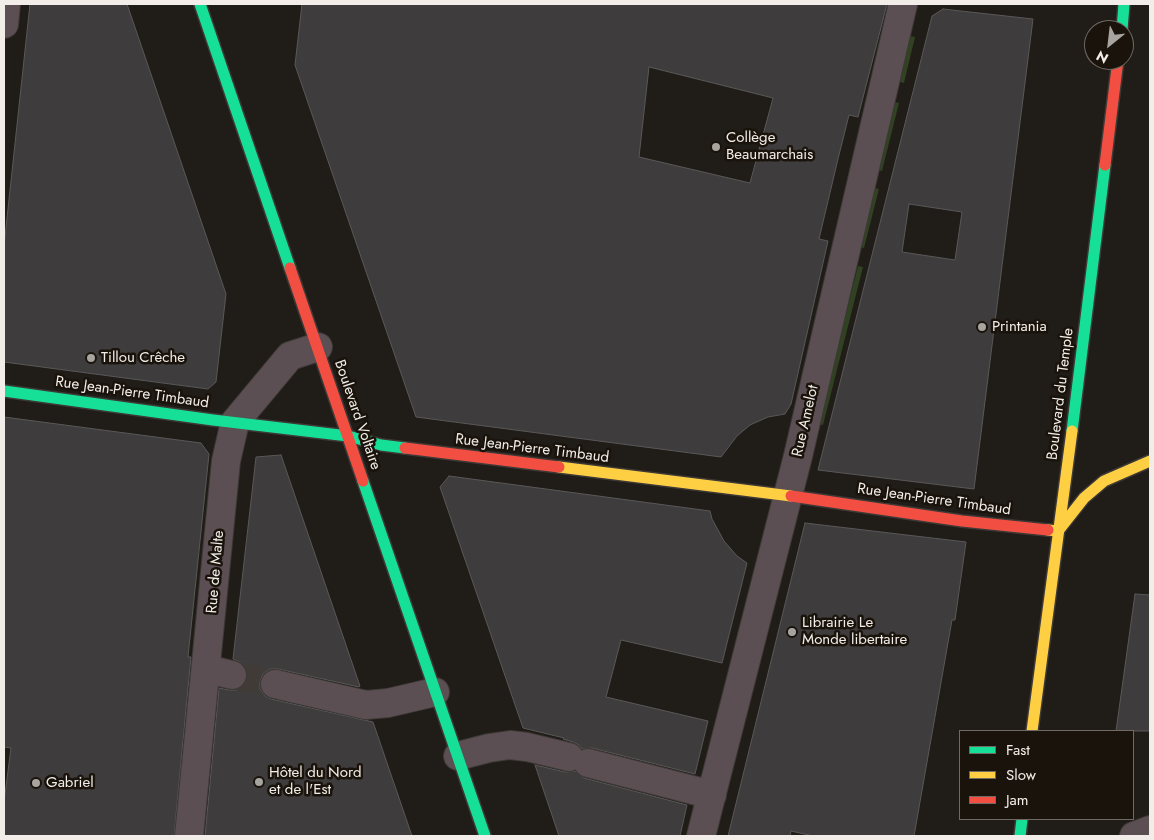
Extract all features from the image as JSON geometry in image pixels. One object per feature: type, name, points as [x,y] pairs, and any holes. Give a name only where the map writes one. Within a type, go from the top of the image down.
[{"type":"main road","name":"Boulevard Voltaire","points":[[200,4],[485,836]]},
{"type":"main road","points":[[1123,20],[1124,4]]},
{"type":"main road","name":"Boulevard du Temple","points":[[1032,730],[1073,427],[1117,70]]},
{"type":"main road","name":"Rue Jean-Pierre Timbaud","points":[[4,391],[348,436],[382,445],[787,496],[962,521],[1058,531]]},
{"type":"main road","points":[[1058,531],[1084,498],[1104,481],[1150,460]]},
{"type":"main road","points":[[1020,836],[1022,820]]},
{"type":"street","points":[[4,24],[6,4]]},
{"type":"street","name":"Rue Amelot","points":[[701,836],[787,496],[903,4]]},
{"type":"street","name":"Rue de Malte","points":[[189,836],[219,672],[226,461],[235,422],[290,356],[318,347]]},
{"type":"street","points":[[275,684],[366,705],[388,703],[435,692]]},
{"type":"street","points":[[458,756],[510,745],[527,747],[712,795]]},
{"type":"street","points":[[1134,836],[1150,830]]},
{"type":"green space","points":[[904,35],[915,37],[904,83],[893,80]]},
{"type":"green space","points":[[888,101],[899,103],[882,171],[872,169]]},
{"type":"green space","points":[[868,186],[879,189],[864,248],[853,246]]},
{"type":"green space","points":[[858,266],[863,267],[823,425],[818,424]]},
{"type":"building","points":[[30,4],[127,4],[226,294],[216,382],[208,389],[4,362],[4,246]]},
{"type":"building","points":[[302,4],[887,4],[858,117],[849,115],[838,159],[819,239],[828,241],[791,404],[785,414],[768,417],[750,425],[737,436],[721,457],[416,417],[295,65]],"holes":[[[649,67],[773,98],[750,183],[639,157]]]},
{"type":"building","points":[[943,9],[1033,19],[974,489],[818,470],[932,16]],"holes":[[[909,204],[962,212],[955,260],[902,252]]]},
{"type":"building","points":[[4,417],[201,443],[209,454],[188,657],[191,657],[174,836],[4,836],[4,802],[11,748],[4,747]]},
{"type":"building","points":[[281,455],[360,686],[270,669],[263,674],[260,681],[260,689],[265,696],[271,699],[373,722],[412,836],[205,836],[219,688],[237,690],[244,685],[247,678],[247,670],[243,664],[233,659],[256,457]]},
{"type":"building","points":[[449,476],[710,511],[712,519],[724,541],[737,556],[747,563],[722,663],[621,640],[606,697],[708,721],[695,774],[592,748],[582,749],[579,745],[564,738],[523,728],[440,487]]},
{"type":"building","points":[[805,523],[966,542],[955,620],[952,620],[914,836],[813,836],[791,831],[790,836],[728,836]]},
{"type":"building","points":[[1135,594],[1150,595],[1150,731],[1116,730]]},
{"type":"building","points":[[535,765],[565,772],[575,771],[584,778],[687,805],[680,836],[559,836]]},
{"type":"tunnel","points":[[232,675],[275,684]]},
{"type":"traffic: fast","points":[[200,4],[290,268]]},
{"type":"traffic: fast","points":[[1123,20],[1124,4]]},
{"type":"traffic: fast","points":[[1072,431],[1105,165]]},
{"type":"traffic: fast","points":[[4,391],[213,420],[348,436],[381,445],[405,448]]},
{"type":"traffic: fast","points":[[363,481],[485,836]]},
{"type":"traffic: fast","points":[[1020,836],[1022,820]]},
{"type":"traffic: slow","points":[[1032,730],[1072,431]]},
{"type":"traffic: slow","points":[[1048,530],[1058,531],[1084,498],[1104,481],[1150,461]]},
{"type":"traffic: slow","points":[[559,467],[791,496]]},
{"type":"traffic: jam","points":[[1105,165],[1117,70]]},
{"type":"traffic: jam","points":[[290,268],[363,481]]},
{"type":"traffic: jam","points":[[405,448],[559,467]]},
{"type":"traffic: jam","points":[[791,496],[962,521],[1048,530]]},
{"type":"place","name":"Collège Beaumarchais","points":[[716,147]]},
{"type":"place","name":"Printania","points":[[982,327]]},
{"type":"place","name":"Tillou Crêche","points":[[91,358]]},
{"type":"place","name":"Librairie Le Monde libertaire","points":[[792,632]]},
{"type":"place","name":"Hôtel du Nord et de l'Est","points":[[259,782]]},
{"type":"place","name":"Gabriel","points":[[36,783]]}]
